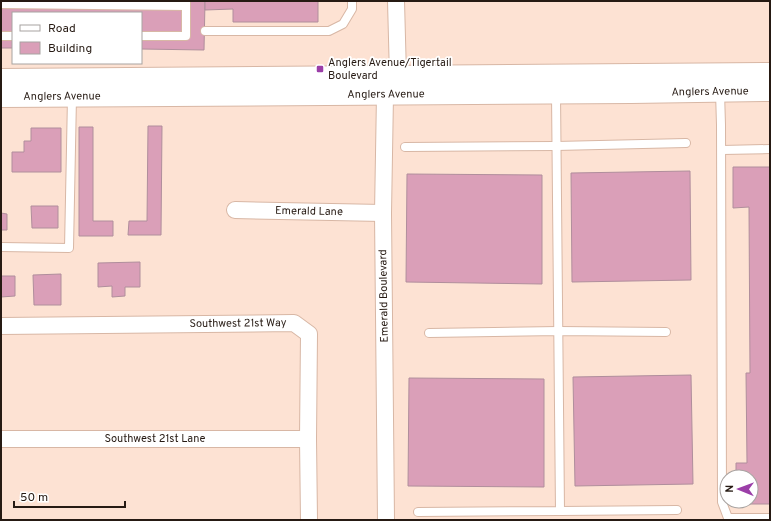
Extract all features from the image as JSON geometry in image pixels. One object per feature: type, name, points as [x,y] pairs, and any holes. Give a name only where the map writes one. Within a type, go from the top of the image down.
[{"type":"street","points":[[385,95],[398,76],[396,1]]},
{"type":"street","name":"Anglers Avenue","points":[[1,79],[770,73]]},
{"type":"street","name":"Anglers Avenue","points":[[1,97],[631,93],[765,90]]},
{"type":"street","name":"Emerald Boulevard","points":[[385,95],[383,213],[386,520]]},
{"type":"street","name":"Emerald Lane","points":[[235,210],[383,213]]},
{"type":"street","name":"Southwest 21st Way","points":[[1,326],[294,323],[309,334],[309,520]]},
{"type":"street","name":"Southwest 21st Lane","points":[[1,439],[308,439]]},
{"type":"lane","points":[[205,31],[329,31],[343,24],[352,9],[352,1]]},
{"type":"lane","points":[[1,4],[186,4],[186,36],[142,36]]},
{"type":"lane","points":[[1,36],[12,36]]},
{"type":"lane","points":[[720,92],[722,150],[722,502],[728,518],[770,518]]},
{"type":"lane","points":[[556,93],[560,511]]},
{"type":"lane","points":[[1,247],[69,248],[72,97]]},
{"type":"lane","points":[[405,147],[686,144]]},
{"type":"lane","points":[[722,150],[770,149]]},
{"type":"lane","points":[[429,333],[559,331],[666,332]]},
{"type":"lane","points":[[418,512],[677,510]]},
{"type":"building","points":[[1,1],[205,1],[204,50],[142,49],[142,12],[12,12],[12,48],[1,48]]},
{"type":"building","points":[[205,1],[318,1],[318,22],[233,22],[233,9],[205,10]]},
{"type":"building","points":[[148,126],[162,126],[161,235],[128,235],[129,221],[147,221]]},
{"type":"building","points":[[79,127],[93,127],[93,221],[113,221],[113,236],[79,236]]},
{"type":"building","points":[[31,128],[61,128],[61,172],[12,172],[12,152],[24,152],[24,141],[31,141]]},
{"type":"building","points":[[733,167],[770,167],[770,504],[759,504],[759,469],[736,469],[736,463],[747,463],[746,373],[750,373],[749,207],[733,208]]},
{"type":"building","points":[[690,171],[691,280],[572,282],[571,173]]},
{"type":"building","points":[[407,174],[542,175],[542,284],[406,282]]},
{"type":"building","points":[[31,206],[58,206],[58,228],[32,228]]},
{"type":"building","points":[[1,213],[7,214],[7,230],[1,230]]},
{"type":"building","points":[[140,262],[140,287],[125,287],[125,296],[112,297],[112,286],[98,287],[98,263]]},
{"type":"building","points":[[61,274],[61,305],[34,305],[33,275]]},
{"type":"building","points":[[1,276],[15,276],[15,296],[1,297]]},
{"type":"building","points":[[691,375],[693,484],[575,486],[573,377]]},
{"type":"building","points":[[409,378],[544,379],[544,487],[408,486]]},
{"type":"place","name":"Anglers Avenue/Tigertail Boulevard","points":[[320,69]]}]
